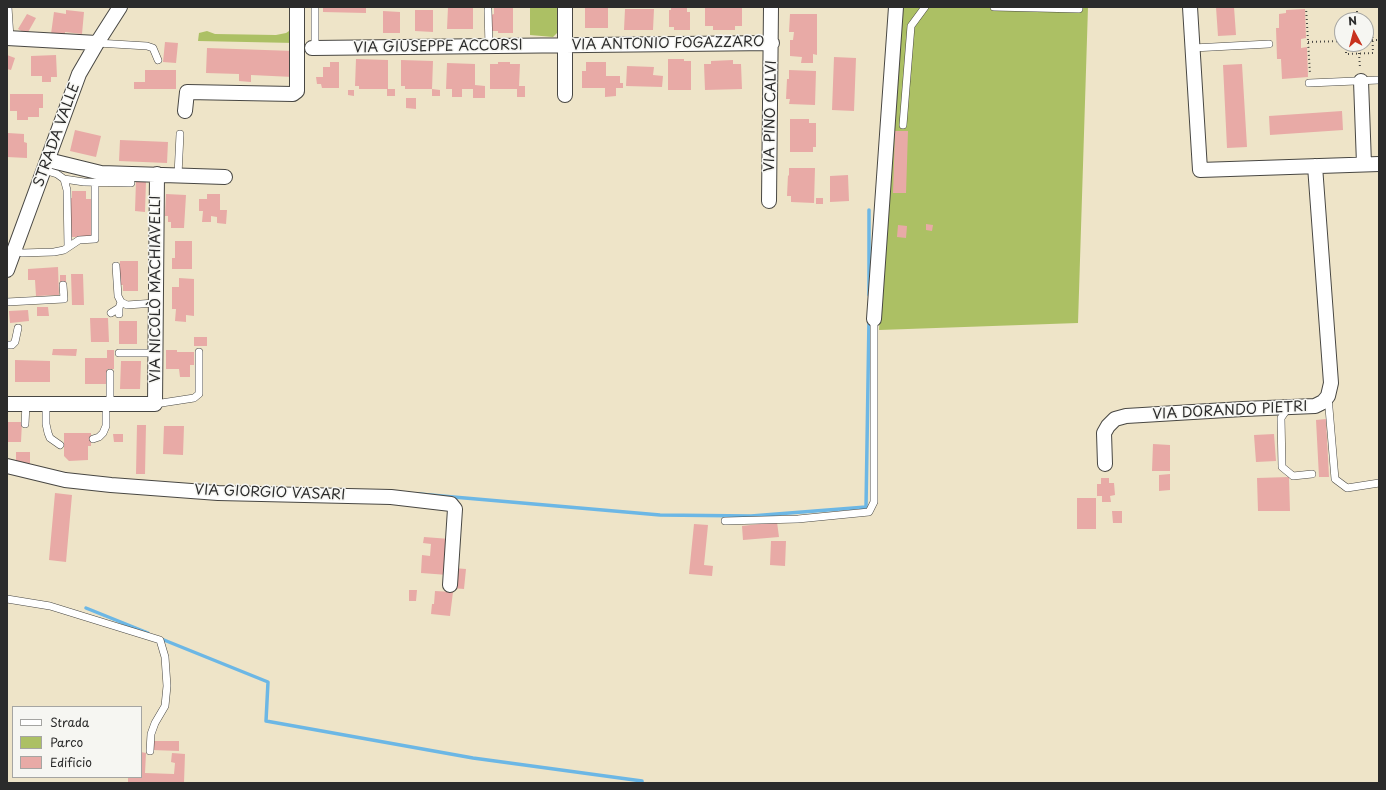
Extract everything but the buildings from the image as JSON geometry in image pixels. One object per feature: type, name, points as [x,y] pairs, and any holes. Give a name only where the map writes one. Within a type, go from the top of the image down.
[{"type":"street","name":"STRADA VALLE","points":[[7,270],[79,74],[120,7]]},
{"type":"street","points":[[185,111],[187,92],[293,94],[297,91],[297,7]]},
{"type":"street","points":[[565,7],[565,95]]},
{"type":"street","name":"VIA PINO CALVI","points":[[769,201],[772,7]]},
{"type":"street","points":[[874,319],[896,7]]},
{"type":"street","points":[[1190,7],[1200,170],[1379,164]]},
{"type":"street","points":[[9,38],[97,43]]},
{"type":"street","name":"VIA ANTONIO FOGAZZARO","points":[[565,45],[772,43]]},
{"type":"street","name":"VIA GIUSEPPE ACCORSI","points":[[313,48],[565,45]]},
{"type":"street","points":[[1360,81],[1364,164]]},
{"type":"street","points":[[46,165],[101,172],[225,177]]},
{"type":"street","points":[[1315,166],[1332,383],[1328,396]]},
{"type":"street","name":"VIA NICOLÒ MACHIAVELLI","points":[[7,404],[26,404],[46,409],[106,411],[155,404],[156,174]]},
{"type":"street","name":"VIA DORANDO PIETRI","points":[[1105,464],[1104,433],[1108,426],[1115,420],[1126,416],[1315,406],[1323,402],[1328,396]]},
{"type":"street","name":"VIA GIORGIO VASARI","points":[[7,466],[64,485],[111,485],[218,493],[391,497],[451,504],[455,509],[450,585]]},
{"type":"lane","points":[[8,7],[9,38]]},
{"type":"lane","points":[[313,48],[315,7]]},
{"type":"lane","points":[[903,125],[911,26],[925,7]]},
{"type":"lane","points":[[994,7],[1079,9],[1079,7]]},
{"type":"lane","points":[[488,10],[489,46]]},
{"type":"lane","points":[[97,43],[147,46],[152,48],[158,60]]},
{"type":"lane","points":[[1193,48],[1269,44]]},
{"type":"lane","points":[[1310,83],[1379,80]]},
{"type":"lane","points":[[178,175],[180,134]]},
{"type":"lane","points":[[46,165],[64,179],[131,183]]},
{"type":"lane","points":[[64,179],[66,190],[68,248]]},
{"type":"lane","points":[[15,250],[22,253],[54,252],[64,250],[79,240],[95,239],[95,182]]},
{"type":"lane","points":[[116,266],[120,308]]},
{"type":"lane","points":[[7,302],[64,299],[63,285]]},
{"type":"lane","points":[[111,313],[127,305],[155,304]]},
{"type":"lane","points":[[725,521],[798,519],[868,512],[874,502],[874,319]]},
{"type":"lane","points":[[7,345],[12,345],[15,342],[18,328]]},
{"type":"lane","name":"VIA NICOLÒ MACHIAVELLI","points":[[155,404],[194,398],[199,394],[200,352]]},
{"type":"lane","points":[[119,353],[155,353]]},
{"type":"lane","points":[[93,439],[99,437],[103,433],[106,426],[110,373]]},
{"type":"lane","points":[[1328,396],[1335,479],[1347,488],[1379,483]]},
{"type":"lane","points":[[25,424],[26,404]]},
{"type":"lane","points":[[1288,407],[1281,418],[1282,466],[1293,476],[1312,474]]},
{"type":"lane","points":[[46,409],[46,424],[48,433],[50,438],[60,445]]},
{"type":"lane","points":[[7,599],[50,606],[160,640],[165,657],[167,686],[165,706],[155,723],[151,734],[150,752]]},
{"type":"path","points":[[1306,7],[1310,83]]},
{"type":"path","points":[[1308,42],[1334,41]]},
{"type":"path","points":[[1346,52],[1346,54],[1359,54],[1373,52]]},
{"type":"path","points":[[1359,54],[1360,81]]},
{"type":"green space","points":[[530,7],[558,7],[558,32],[553,37],[530,35]]},
{"type":"green space","points":[[899,7],[1088,7],[1078,323],[879,330]]},
{"type":"green space","points":[[295,27],[295,43],[198,41],[199,33],[207,31],[215,34],[276,35],[286,33]]},
{"type":"waterway","points":[[869,210],[869,295]]},
{"type":"waterway","points":[[419,494],[660,515],[751,516],[866,507],[869,319]]},
{"type":"waterway","points":[[86,608],[148,633]]},
{"type":"waterway","points":[[159,638],[268,682],[266,721],[473,758],[642,781],[642,783]]}]
